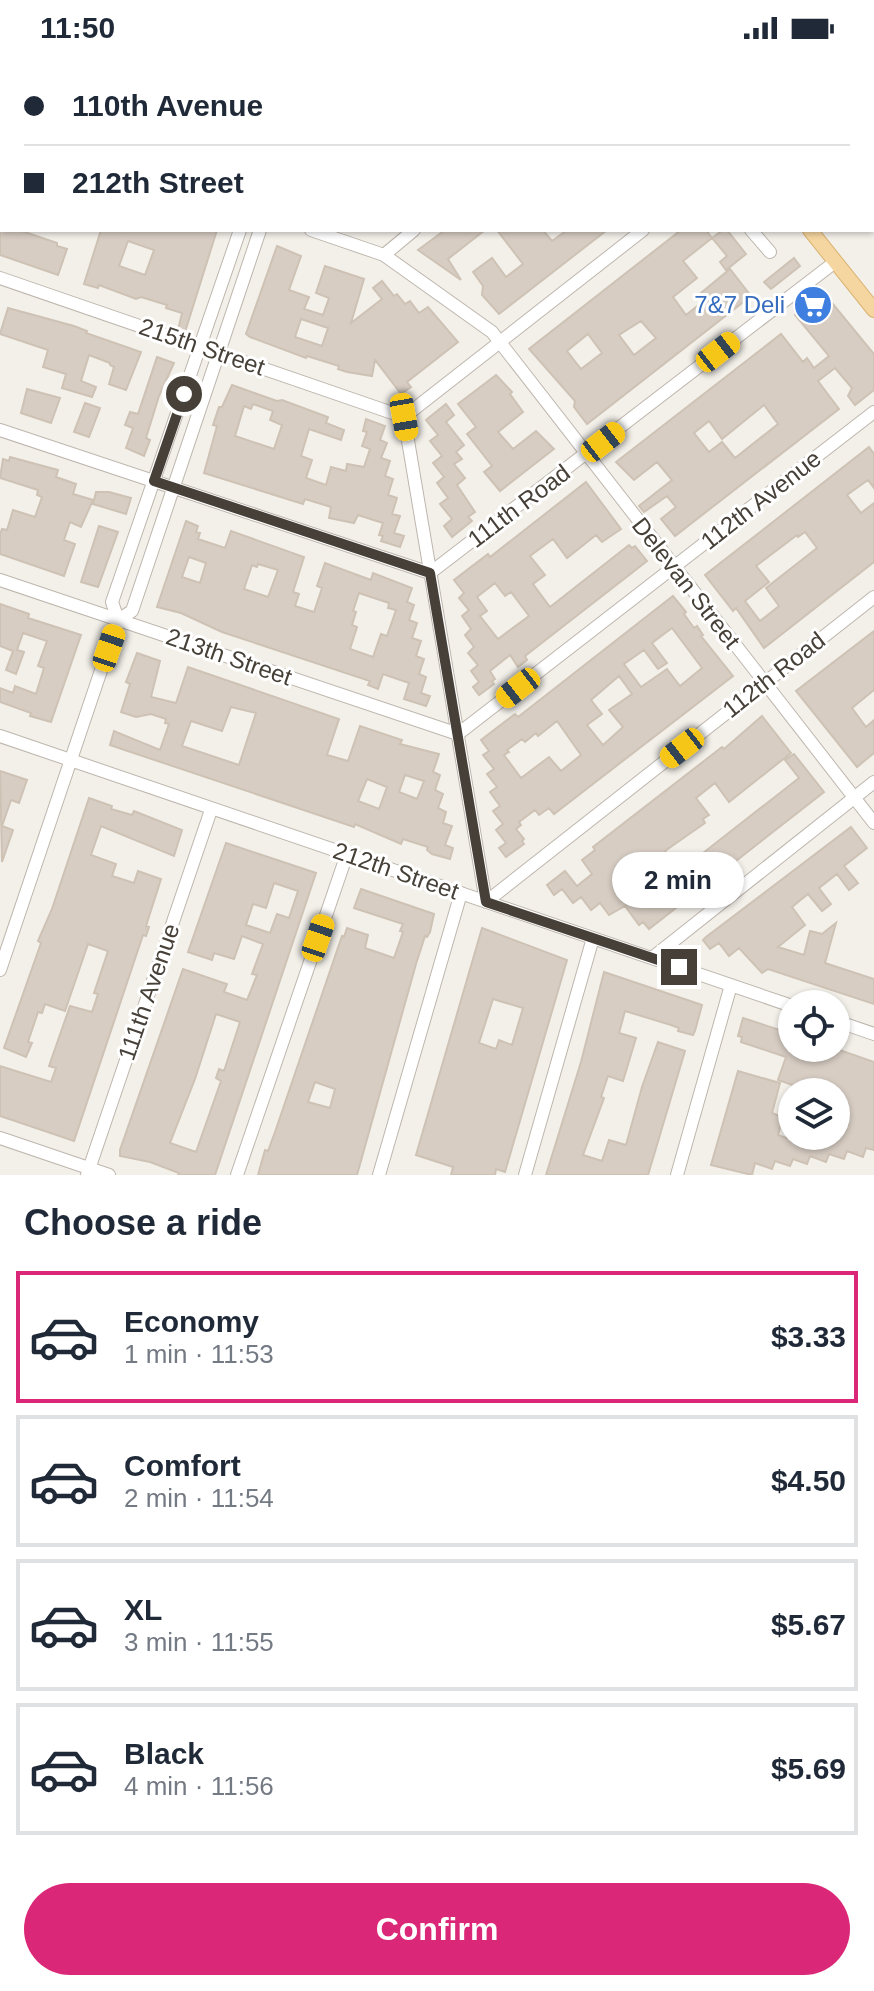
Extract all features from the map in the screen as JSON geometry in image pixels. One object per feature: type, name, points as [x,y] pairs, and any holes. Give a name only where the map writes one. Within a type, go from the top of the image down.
[{"type":"main road","points":[[812,232],[874,310]]},
{"type":"street","points":[[0,970],[118,620],[112,602],[239,232]]},
{"type":"street","points":[[118,620],[132,611],[259,232]]},
{"type":"street","name":"Delevan Street","points":[[317,232],[384,255],[492,332],[874,823]]},
{"type":"street","points":[[384,255],[412,232]]},
{"type":"street","points":[[486,902],[404,417],[640,232]]},
{"type":"street","points":[[753,232],[770,252]]},
{"type":"street","name":"111th Road","points":[[430,573],[835,262]]},
{"type":"street","name":"215th Street","points":[[0,278],[404,417]]},
{"type":"street","name":"112th Avenue","points":[[458,734],[874,412]]},
{"type":"street","points":[[0,430],[430,573]]},
{"type":"street","name":"213th Street","points":[[0,580],[458,734]]},
{"type":"street","name":"112th Road","points":[[486,902],[874,597]]},
{"type":"street","name":"212th Street","points":[[0,736],[778,1001]]},
{"type":"street","points":[[652,958],[874,782]]},
{"type":"street","name":"111th Avenue","points":[[88,1172],[211,810]]},
{"type":"street","points":[[237,1175],[347,854]]},
{"type":"street","points":[[379,1175],[461,893]]},
{"type":"street","points":[[525,1175],[593,938]]},
{"type":"street","points":[[677,1175],[731,985]]},
{"type":"street","points":[[850,1026],[874,1034]]},
{"type":"street","points":[[0,1138],[88,1172],[109,1175]]},
{"type":"building","points":[[0,232],[25,232],[67,249],[58,275],[0,255]]},
{"type":"building","points":[[100,232],[216,232],[185,332],[178,330],[182,313],[166,308],[167,305],[141,297],[136,299],[99,285],[98,288],[84,284]],"holes":[[[128,241],[154,250],[145,275],[119,266]]]},
{"type":"building","points":[[442,232],[482,232],[448,259],[461,280],[418,250]]},
{"type":"building","points":[[499,232],[545,232],[552,241],[564,232],[604,232],[499,314],[482,295],[483,286],[473,272],[492,258],[506,277],[523,264]]},
{"type":"building","points":[[678,232],[708,232],[712,238],[683,261],[697,278],[673,297],[686,315],[706,299],[701,293],[730,269],[751,296],[587,424],[574,407],[575,401],[529,349]],"holes":[[[641,321],[656,338],[634,355],[619,335]],[[588,334],[602,353],[581,369],[567,351]]]},
{"type":"building","points":[[720,232],[729,232],[746,254],[726,270],[720,262],[727,256],[712,238]]},
{"type":"building","points":[[277,246],[301,256],[289,290],[309,297],[304,309],[323,315],[329,298],[316,293],[325,266],[364,279],[351,323],[382,299],[373,288],[382,281],[394,296],[397,294],[405,304],[410,301],[419,313],[428,307],[458,342],[407,382],[411,387],[401,394],[375,360],[372,376],[347,372],[338,369],[339,366],[306,358],[246,334]],"holes":[[[301,319],[328,328],[322,346],[295,337]]]},
{"type":"building","points":[[794,258],[800,266],[771,289],[764,282]]},
{"type":"building","points":[[823,292],[874,354],[874,390],[855,405],[848,396],[852,388],[835,368],[818,381],[839,409],[675,536],[661,519],[676,507],[667,496],[644,512],[639,506],[672,480],[657,462],[634,480],[616,462],[781,334],[803,362],[807,358],[814,368],[829,356],[795,315]],"holes":[[[764,405],[778,424],[735,458],[722,442],[709,452],[694,433],[709,421],[722,439]]]},
{"type":"building","points":[[8,308],[74,326],[141,352],[126,390],[109,384],[114,367],[110,363],[89,355],[81,381],[96,387],[92,397],[62,388],[66,374],[43,367],[48,350],[0,334]]},
{"type":"building","points":[[157,357],[174,363],[159,396],[146,438],[150,440],[144,456],[126,448],[133,428],[125,425],[130,412],[138,414]]},
{"type":"building","points":[[496,375],[512,392],[510,394],[523,412],[498,432],[513,449],[536,431],[554,449],[500,491],[484,472],[492,466],[467,434],[476,427],[458,404]]},
{"type":"building","points":[[232,385],[328,417],[326,423],[344,430],[341,440],[309,429],[301,456],[312,460],[306,478],[326,485],[331,467],[346,471],[347,464],[364,467],[370,449],[362,446],[367,432],[363,431],[366,419],[385,426],[380,440],[387,443],[381,458],[390,461],[385,476],[393,479],[388,495],[397,498],[392,514],[400,516],[394,533],[404,536],[400,547],[381,541],[383,536],[379,535],[383,523],[358,515],[354,523],[329,518],[331,507],[305,499],[303,504],[204,473],[217,426],[213,425],[219,407],[222,407]],"holes":[[[253,404],[273,411],[270,420],[282,425],[274,449],[235,436],[244,406],[251,409]]]},
{"type":"building","points":[[27,389],[60,398],[51,423],[21,413]]},
{"type":"building","points":[[85,403],[100,408],[89,437],[74,432]]},
{"type":"building","points":[[446,404],[454,415],[446,422],[464,445],[456,452],[462,459],[454,464],[465,478],[457,485],[475,512],[468,517],[472,521],[452,537],[444,526],[452,519],[440,504],[448,498],[437,483],[444,477],[433,463],[442,456],[430,441],[438,435],[426,420]]},
{"type":"building","points":[[869,447],[874,454],[874,488],[868,480],[847,495],[861,513],[874,503],[874,562],[764,648],[736,608],[733,611],[705,575]],"holes":[[[805,532],[817,548],[766,588],[779,606],[760,621],[745,601],[769,582],[756,566]]]},
{"type":"building","points":[[10,457],[58,470],[56,477],[76,484],[73,494],[93,500],[81,527],[70,522],[64,540],[75,544],[64,576],[0,554],[0,534],[2,529],[7,530],[13,510],[35,517],[42,497],[37,495],[38,490],[0,478],[3,459],[9,461]]},
{"type":"building","points":[[586,482],[621,529],[602,542],[596,535],[567,558],[553,539],[530,556],[545,575],[533,584],[550,607],[629,545],[632,548],[635,546],[647,561],[525,656],[527,660],[518,667],[510,655],[490,671],[495,679],[492,681],[494,684],[479,695],[473,687],[479,682],[471,671],[478,665],[468,653],[474,647],[465,635],[471,629],[462,616],[469,610],[459,598],[464,593],[454,580],[488,554],[490,557]],"holes":[[[495,583],[505,596],[511,592],[529,616],[498,639],[480,616],[487,611],[477,597]]]},
{"type":"building","points":[[96,492],[131,498],[126,514],[93,504]]},
{"type":"building","points":[[186,521],[198,526],[198,539],[225,548],[231,531],[304,557],[293,592],[299,594],[295,606],[314,612],[322,588],[317,586],[325,563],[371,580],[373,573],[412,588],[407,602],[414,605],[409,620],[417,623],[412,638],[421,641],[416,656],[424,659],[419,674],[426,677],[421,693],[430,696],[426,706],[404,699],[409,683],[383,674],[378,689],[368,685],[370,681],[157,607]],"holes":[[[189,557],[206,563],[200,583],[182,577]],[[258,564],[278,570],[268,597],[244,589],[252,565],[257,567]],[[359,593],[389,603],[388,608],[396,610],[387,636],[381,634],[373,657],[350,649],[357,627],[352,625],[356,612],[353,611]]]},
{"type":"building","points":[[99,526],[118,532],[98,587],[81,582]]},
{"type":"building","points":[[673,596],[733,676],[554,814],[549,808],[539,815],[535,810],[519,822],[521,825],[516,829],[524,844],[506,857],[499,848],[506,843],[496,830],[503,824],[493,811],[500,806],[490,792],[497,787],[487,774],[494,769],[483,755],[489,751],[481,740],[515,714],[518,717]],"holes":[[[672,628],[702,668],[680,686],[667,669],[641,687],[624,664],[644,650],[658,669],[667,663],[652,643]],[[619,676],[632,694],[609,710],[623,727],[603,745],[587,725],[602,714],[591,700]],[[557,721],[581,755],[561,771],[549,757],[521,778],[504,755],[522,739],[525,742],[536,733],[538,736]]]},
{"type":"building","points":[[0,604],[29,614],[28,618],[81,635],[51,722],[0,702],[0,688],[13,693],[15,686],[36,694],[44,668],[38,666],[47,641],[23,633],[17,650],[24,652],[16,674],[6,670],[13,651],[0,646]]},
{"type":"building","points":[[874,631],[874,690],[852,708],[866,727],[874,720],[874,753],[857,767],[796,691]]},
{"type":"building","points":[[137,653],[160,661],[151,697],[176,703],[188,667],[339,719],[327,755],[348,761],[360,726],[402,740],[400,744],[439,754],[433,772],[440,775],[435,790],[443,794],[438,808],[446,812],[443,823],[452,826],[445,845],[453,848],[450,859],[432,854],[428,847],[403,839],[401,844],[355,824],[354,827],[110,745],[114,731],[160,750],[169,724],[165,723],[166,719],[151,714],[136,717],[121,712],[130,684],[126,682]],"holes":[[[231,707],[256,713],[239,765],[182,746],[191,721],[222,731]],[[405,775],[424,781],[417,799],[399,792]],[[367,779],[387,787],[379,809],[358,801]]]},
{"type":"building","points":[[762,716],[791,753],[729,802],[715,783],[696,798],[709,815],[703,819],[705,823],[665,851],[680,871],[799,778],[785,760],[794,754],[824,792],[649,929],[643,922],[639,925],[625,906],[609,915],[600,903],[591,910],[581,897],[573,903],[562,889],[554,895],[547,885],[565,871],[577,886],[592,874],[582,860],[595,850],[593,847],[722,747],[724,749]]},
{"type":"building","points":[[0,771],[27,780],[19,803],[11,800],[2,826],[13,830],[2,862]]},
{"type":"building","points":[[89,798],[112,806],[111,809],[132,815],[134,811],[182,830],[174,856],[101,826],[91,855],[116,864],[112,876],[134,883],[138,871],[161,879],[146,926],[149,927],[146,936],[143,935],[74,1141],[0,1116],[0,1066],[51,1082],[56,1068],[49,1066],[70,1006],[92,1012],[98,994],[94,993],[108,951],[88,944],[65,1011],[45,1004],[42,1013],[38,1012],[26,1057],[4,1048]]},
{"type":"building","points":[[851,827],[867,848],[844,866],[858,883],[849,890],[837,874],[819,888],[831,904],[822,911],[808,894],[792,907],[805,925],[778,947],[804,955],[810,931],[822,934],[836,923],[825,963],[874,979],[874,1004],[850,996],[850,990],[832,990],[768,969],[762,973],[739,948],[729,956],[719,943],[710,949],[703,940]]},
{"type":"building","points":[[226,843],[316,873],[215,1175],[178,1175],[150,1162],[120,1156],[183,969],[227,984],[224,992],[247,1000],[257,975],[252,974],[263,944],[242,936],[234,959],[214,953],[212,960],[188,952]],"holes":[[[274,883],[298,891],[289,918],[277,914],[270,933],[246,925],[253,904],[266,908]],[[216,1014],[240,1022],[224,1071],[219,1069],[216,1078],[221,1081],[196,1152],[170,1143]]]},
{"type":"building","points":[[361,889],[434,914],[416,964],[357,1175],[258,1175],[347,928],[368,935],[365,948],[394,958],[403,924],[354,908]],"holes":[[[315,1082],[335,1089],[330,1108],[308,1102]]]},
{"type":"building","points":[[482,928],[567,960],[505,1172],[496,1169],[495,1175],[451,1175],[453,1167],[416,1155]],"holes":[[[493,999],[523,1008],[512,1045],[499,1040],[496,1049],[479,1043]]]},
{"type":"building","points":[[604,972],[702,1005],[695,1031],[693,1035],[678,1031],[679,1028],[625,1011],[619,1033],[636,1038],[623,1081],[608,1076],[601,1097],[604,1098],[583,1155],[602,1161],[609,1140],[626,1145],[658,1042],[685,1051],[648,1175],[546,1175],[581,1062]]},
{"type":"building","points":[[743,1018],[778,1029],[778,1054],[741,1042],[742,1037],[738,1036]]},
{"type":"building","points":[[850,1054],[874,1062],[874,1150],[866,1148],[863,1157],[847,1151],[844,1159],[829,1154],[826,1162],[810,1156],[807,1164],[793,1159],[790,1166],[775,1161],[772,1169],[755,1163],[752,1175],[711,1165],[738,1071],[778,1082],[772,1113],[778,1115],[778,1150],[850,1150],[850,1078],[779,1078],[784,1062],[850,1062]]},
{"type":"place","name":"7&7 Deli","points":[[813,305]]},
{"type":"route","points":[[184,394],[154,481],[430,573],[486,902],[679,967]]}]
